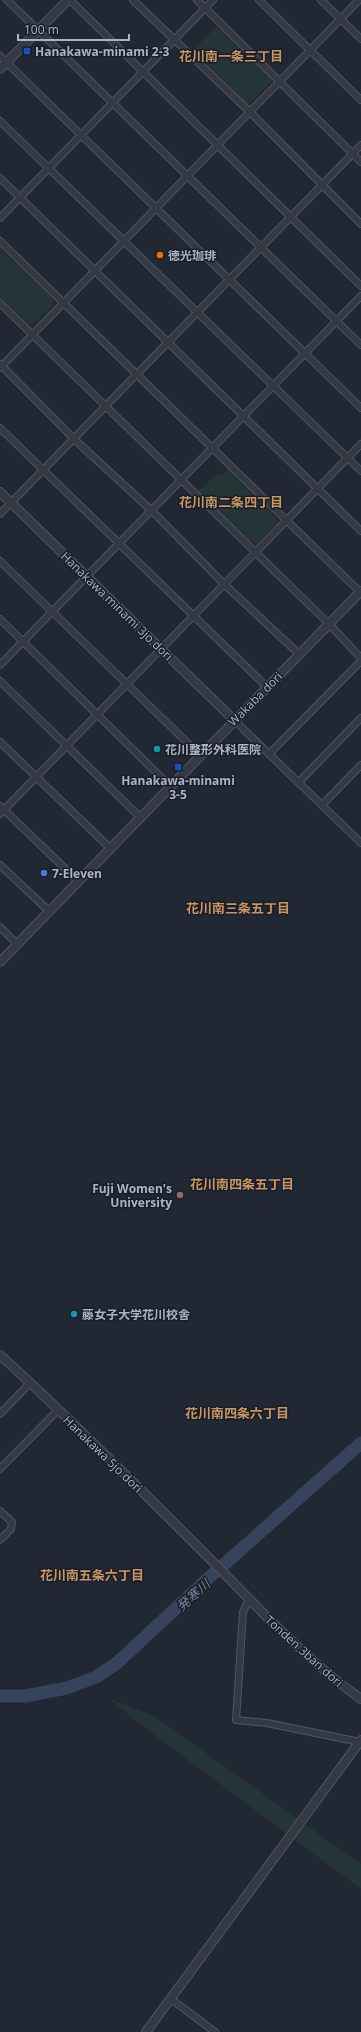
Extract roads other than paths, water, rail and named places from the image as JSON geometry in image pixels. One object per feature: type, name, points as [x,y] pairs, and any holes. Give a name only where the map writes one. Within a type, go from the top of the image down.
[{"type":"street","points":[[7,0],[361,345]]},
{"type":"street","points":[[0,69],[69,0],[292,216],[361,286]]},
{"type":"street","points":[[133,0],[250,112],[361,224]]},
{"type":"street","points":[[197,0],[361,162]]},
{"type":"street","points":[[0,218],[82,136],[213,0]]},
{"type":"street","points":[[259,0],[361,100]]},
{"type":"street","points":[[321,0],[361,39]]},
{"type":"street","points":[[299,654],[224,584],[151,510],[74,439],[1,366],[359,0]]},
{"type":"street","points":[[0,56],[361,408]]},
{"type":"street","points":[[0,121],[198,311],[361,471]]},
{"type":"street","points":[[0,514],[361,145]]},
{"type":"street","points":[[0,178],[94,272],[168,342],[361,531]]},
{"type":"street","points":[[0,241],[361,591]]},
{"type":"street","points":[[0,665],[361,296]]},
{"type":"street","points":[[0,303],[329,624],[361,659],[269,754]]},
{"type":"street","points":[[0,428],[267,687]]},
{"type":"street","points":[[78,881],[1,810],[35,778],[361,444]]},
{"type":"street","name":"Hanakawa minami 3jo dori","points":[[0,492],[234,720]]},
{"type":"street","points":[[0,561],[200,755]]},
{"type":"street","name":"Wakaba dori","points":[[0,962],[361,591]]},
{"type":"street","points":[[0,619],[96,715],[170,786]]},
{"type":"street","points":[[0,681],[140,818]]},
{"type":"street","points":[[299,782],[361,718]]},
{"type":"street","points":[[234,720],[361,843]]},
{"type":"street","points":[[0,742],[35,778],[110,848]]},
{"type":"street","points":[[322,805],[361,765]]},
{"type":"street","points":[[0,865],[49,911]]},
{"type":"street","points":[[0,927],[17,944]]},
{"type":"street","name":"Hanakawa 5jo dori","points":[[0,1355],[58,1410],[249,1600]]},
{"type":"street","points":[[0,1414],[30,1383]]},
{"type":"street","points":[[0,1469],[58,1410]]},
{"type":"street","points":[[0,1511],[12,1522],[11,1529],[0,1540]]},
{"type":"street","points":[[146,2032],[360,1741],[267,1723],[236,1720],[243,1612],[249,1600]]},
{"type":"street","name":"Tonden 3ban dori","points":[[249,1600],[333,1679],[361,1699]]},
{"type":"street","points":[[171,1999],[215,2032]]},
{"type":"waterway","name":"発寒川","points":[[0,1696],[25,1696],[67,1688],[96,1677],[117,1663],[202,1584],[361,1443]]},
{"type":"place","name":"Hanakawa-minami 2-3","points":[[27,51]]},
{"type":"place","name":"徳光珈琲","points":[[160,255]]},
{"type":"place","name":"花川整形外科医院","points":[[157,749]]},
{"type":"place","name":"Hanakawa-minami 3-5","points":[[178,767]]},
{"type":"place","name":"7-Eleven","points":[[44,873]]},
{"type":"place","name":"Fuji Women's University","points":[[180,1195]]},
{"type":"place","name":"藤女子大学花川校舎","points":[[74,1314]]},
{"type":"district","name":"花川南一条三丁目","points":[[231,56]]},
{"type":"district","name":"花川南二条四丁目","points":[[231,502]]},
{"type":"district","name":"花川南三条五丁目","points":[[238,908]]},
{"type":"district","name":"花川南四条五丁目","points":[[242,1184]]},
{"type":"district","name":"花川南四条六丁目","points":[[237,1413]]},
{"type":"district","name":"花川南五条六丁目","points":[[92,1575]]}]
